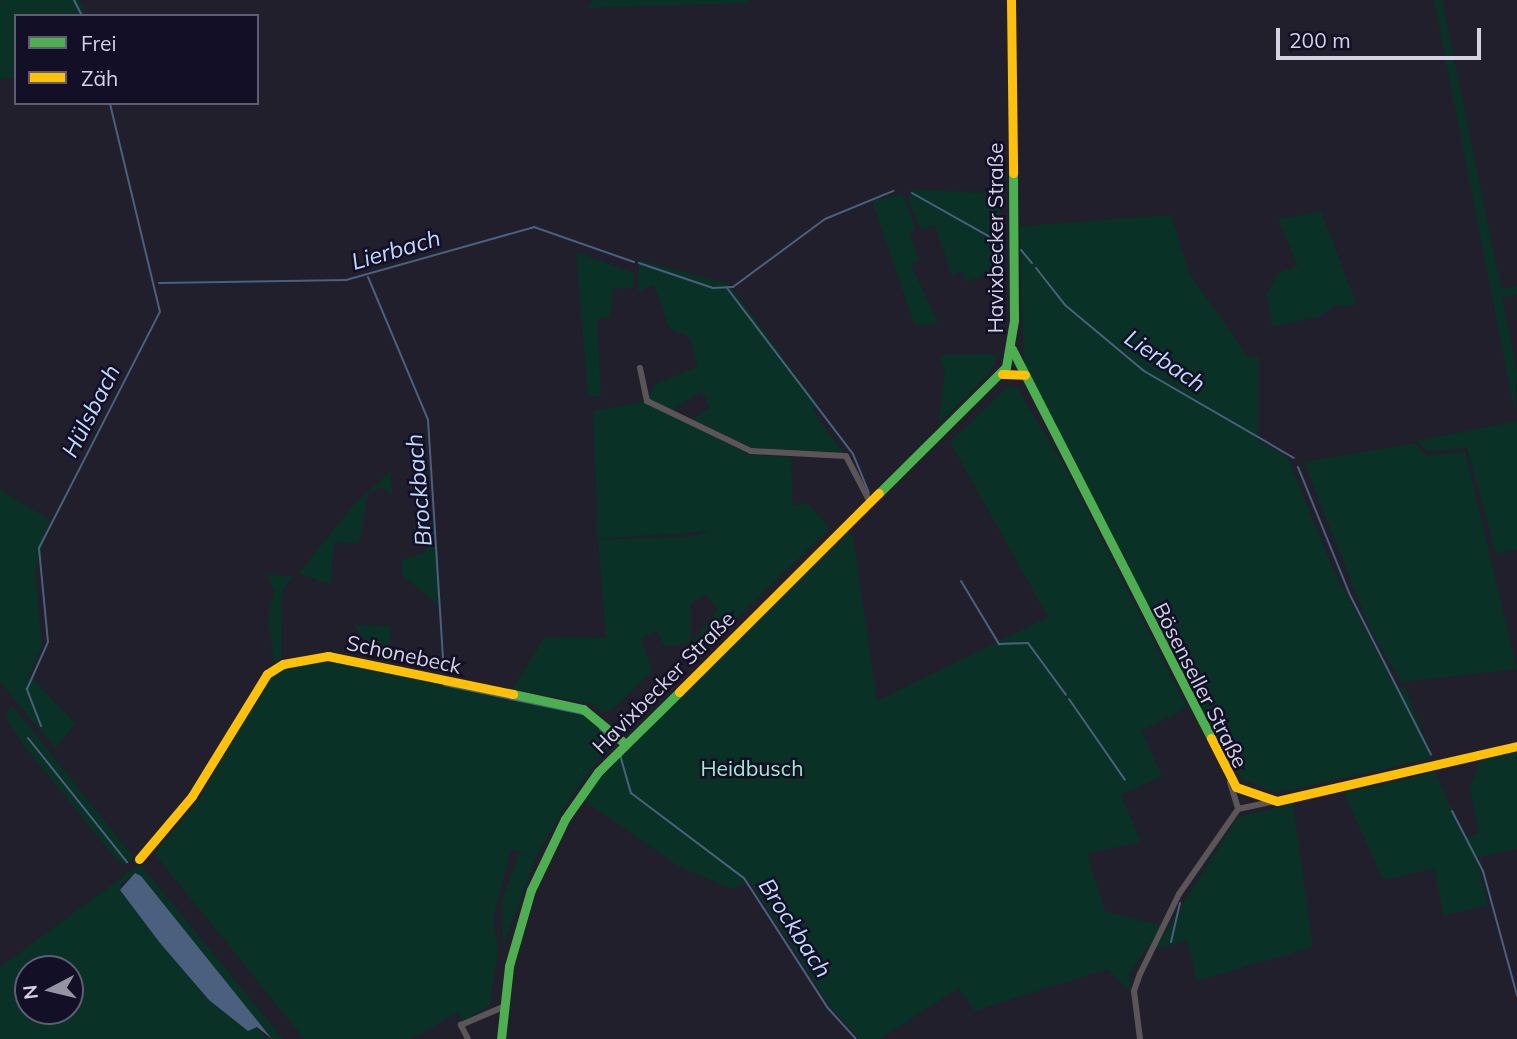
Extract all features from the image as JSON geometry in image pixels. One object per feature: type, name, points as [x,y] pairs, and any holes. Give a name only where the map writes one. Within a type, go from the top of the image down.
[{"type":"street","name":"Havixbecker Straße","points":[[500,1039],[503,1007],[519,928],[545,858],[580,797],[623,742],[1002,374],[1012,349],[1011,0]]},
{"type":"street","name":"Bösenseller Straße","points":[[1012,349],[1230,781],[1251,796],[1277,801],[1517,746]]},
{"type":"street","points":[[640,368],[647,401],[751,451],[846,456],[871,504]]},
{"type":"street","points":[[1002,374],[1025,375]]},
{"type":"street","name":"Schonebeck","points":[[139,859],[192,796],[267,674],[283,664],[328,656],[583,709],[623,742]]},
{"type":"street","points":[[1230,781],[1238,809]]},
{"type":"street","points":[[1140,1039],[1134,991],[1180,894],[1238,809],[1277,801]]},
{"type":"street","points":[[468,1039],[461,1025],[503,1007]]},
{"type":"green space","points":[[0,0],[79,0],[86,14],[14,14],[14,77],[0,80]]},
{"type":"green space","points":[[592,0],[748,0],[748,3],[588,8]]},
{"type":"green space","points":[[1434,0],[1442,0],[1501,289],[1517,286],[1517,294],[1502,298],[1517,372],[1515,414]]},
{"type":"green space","points":[[911,189],[1000,194],[1002,269],[965,282],[963,271],[952,275],[935,225],[921,229],[909,201]]},
{"type":"green space","points":[[902,194],[916,229],[909,232],[919,261],[911,265],[938,323],[915,326],[872,201]]},
{"type":"green space","points":[[1321,211],[1357,305],[1334,306],[1319,317],[1272,327],[1267,294],[1278,273],[1298,266],[1278,220]]},
{"type":"green space","points":[[1171,215],[1190,274],[1248,357],[1258,357],[1258,440],[1287,457],[1334,571],[1396,688],[1405,687],[1432,758],[1277,793],[1244,780],[1229,764],[1024,366],[1020,226]]},
{"type":"green space","points":[[576,252],[634,273],[633,288],[613,289],[610,318],[597,319],[601,396],[588,396]]},
{"type":"green space","points":[[639,260],[729,284],[818,405],[812,410],[843,452],[752,448],[692,419],[710,408],[702,391],[673,410],[648,399],[655,384],[698,367],[690,338],[669,328],[654,285],[638,292]]},
{"type":"green space","points":[[991,354],[998,357],[986,377],[938,424],[945,372],[939,355]]},
{"type":"green space","name":"Heidbusch","points":[[1008,386],[1017,388],[1066,469],[1187,708],[1142,731],[1162,776],[1121,795],[1141,842],[1087,854],[1105,911],[1162,926],[1129,974],[1132,993],[1108,969],[975,1011],[959,988],[880,1039],[859,1039],[831,1008],[750,882],[732,889],[678,866],[582,799],[626,743],[852,530],[877,701],[1048,617],[950,442]]},
{"type":"green space","points":[[647,401],[750,455],[791,457],[793,505],[808,504],[830,528],[700,654],[692,644],[717,609],[706,594],[690,604],[691,643],[665,647],[657,631],[641,638],[652,671],[612,710],[603,713],[593,704],[512,689],[545,637],[606,638],[598,540],[695,536],[710,531],[598,539],[593,411]]},
{"type":"green space","points":[[1517,421],[1517,549],[1496,554],[1467,448],[1428,451],[1417,441]]},
{"type":"green space","points":[[1416,443],[1426,456],[1465,452],[1517,669],[1401,682],[1370,629],[1304,462]]},
{"type":"green space","points":[[391,471],[392,494],[381,487],[368,494],[359,544],[334,542],[331,584],[298,574],[355,503]]},
{"type":"green space","points":[[0,490],[50,520],[35,571],[42,647],[29,675],[76,724],[55,748],[0,682]]},
{"type":"green space","points":[[434,519],[439,606],[402,575],[402,560],[426,552]]},
{"type":"green space","points":[[266,574],[293,577],[282,591],[281,659],[274,663],[268,618],[274,590]]},
{"type":"green space","points":[[353,625],[390,626],[391,664],[385,662]]},
{"type":"green space","points":[[323,659],[587,712],[615,738],[572,795],[535,859],[511,849],[493,919],[498,948],[490,1005],[464,1021],[458,1013],[411,1039],[304,1039],[154,853],[199,799],[269,676],[277,668]]},
{"type":"green space","points":[[12,705],[132,855],[132,860],[121,865],[25,747],[5,716]]},
{"type":"green space","points":[[1517,751],[1517,849],[1476,858],[1488,905],[1443,916],[1435,869],[1383,880],[1344,793],[1435,772],[1465,839],[1479,833],[1470,788],[1480,761]]},
{"type":"green space","points":[[1293,804],[1313,947],[1197,981],[1187,941],[1154,950],[1238,817]]},
{"type":"green space","points":[[519,853],[535,860],[503,946],[502,901]]},
{"type":"green space","points":[[140,864],[283,1039],[272,1039],[135,873],[120,885],[215,999],[248,1031],[257,1027],[267,1039],[0,1039],[0,967],[14,957],[14,1025],[84,1025],[84,955],[16,955]]},
{"type":"water","points":[[135,873],[141,876],[272,1039],[257,1027],[248,1031],[209,1000],[160,943],[120,890]]},
{"type":"waterway","name":"Hülsbach","points":[[74,0],[81,14]]},
{"type":"waterway","name":"Hülsbach","points":[[41,726],[27,689],[48,642],[39,548],[160,312],[110,105]]},
{"type":"waterway","name":"Lierbach","points":[[639,263],[713,288],[733,287],[825,219],[893,191]]},
{"type":"waterway","name":"Lierbach","points":[[912,193],[999,242]]},
{"type":"waterway","name":"Lierbach","points":[[159,283],[346,280],[534,227],[634,262]]},
{"type":"waterway","name":"Lierbach","points":[[1021,250],[1032,263]]},
{"type":"waterway","name":"Lierbach","points":[[1036,268],[1065,305],[1144,371],[1294,458]]},
{"type":"waterway","name":"Brockbach","points":[[368,277],[428,420],[444,672]]},
{"type":"waterway","points":[[727,288],[853,454],[869,493]]},
{"type":"waterway","name":"Lierbach","points":[[1298,467],[1350,595],[1431,755]]},
{"type":"waterway","points":[[961,581],[999,644],[1028,643],[1066,695]]},
{"type":"waterway","name":"Brockbach","points":[[444,685],[583,714]]},
{"type":"waterway","points":[[1069,699],[1125,780]]},
{"type":"waterway","name":"Brockbach","points":[[600,729],[608,739]]},
{"type":"waterway","name":"Hülsbach","points":[[28,738],[127,862]]},
{"type":"waterway","name":"Brockbach","points":[[620,755],[631,793],[744,878],[827,1007],[856,1039]]},
{"type":"waterway","name":"Lierbach","points":[[1452,811],[1483,871],[1517,995]]},
{"type":"waterway","points":[[1171,942],[1180,903]]},
{"type":"traffic: fast","points":[[879,493],[1006,367],[1014,320],[1013,173]]},
{"type":"traffic: fast","points":[[1012,349],[1211,738]]},
{"type":"traffic: fast","points":[[501,1039],[509,966],[531,890],[565,819],[598,772],[679,692]]},
{"type":"traffic: fast","points":[[513,694],[583,709],[623,742]]},
{"type":"traffic: slow","points":[[1011,0],[1013,173]]},
{"type":"traffic: slow","points":[[1002,374],[1025,375]]},
{"type":"traffic: slow","points":[[679,692],[879,493]]},
{"type":"traffic: slow","points":[[139,859],[192,796],[267,674],[283,664],[328,656],[513,694]]},
{"type":"traffic: slow","points":[[1211,738],[1236,787],[1277,801],[1517,746]]}]
